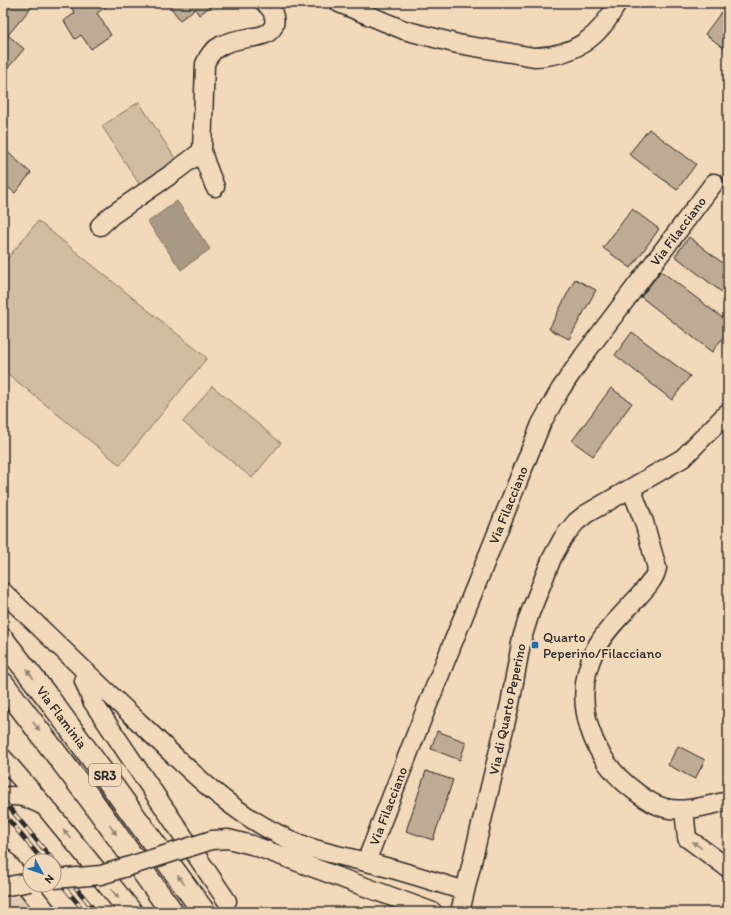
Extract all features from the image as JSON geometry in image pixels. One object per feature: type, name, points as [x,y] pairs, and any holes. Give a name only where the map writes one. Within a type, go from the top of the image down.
[{"type":"highway","name":"Via Flaminia","points":[[3,640],[49,699],[204,912]]},
{"type":"highway","name":"Via Flaminia","points":[[3,684],[92,800],[172,912]]},
{"type":"highway","points":[[101,875],[131,912]]},
{"type":"street","points":[[215,187],[202,151],[204,69],[206,60],[214,50],[225,43],[262,36],[270,30],[274,24],[275,16],[271,8],[265,3]]},
{"type":"street","points":[[339,3],[404,30],[458,44],[534,56],[544,56],[569,50],[590,39],[607,20],[617,3]]},
{"type":"street","points":[[100,226],[112,214],[173,173],[202,151]]},
{"type":"street","name":"Via Filacciano","points":[[366,862],[541,424],[560,390],[584,355],[714,183]]},
{"type":"street","name":"Via di Quarto Peperino","points":[[460,912],[510,704],[522,638],[530,613],[552,558],[563,538],[576,522],[586,514],[683,458],[728,412]]},
{"type":"street","points":[[631,488],[644,522],[656,565],[656,572],[645,589],[595,649],[588,669],[586,688],[588,720],[591,734],[597,749],[615,774],[626,785],[658,806],[675,810],[684,810],[728,801]]},
{"type":"street","points":[[3,592],[194,775],[250,819],[280,836],[308,848],[366,862],[465,891]]},
{"type":"street","points":[[87,673],[84,681],[92,701],[228,901]]},
{"type":"street","points":[[3,758],[101,875]]},
{"type":"street","points":[[3,797],[14,795],[25,796],[46,808]]},
{"type":"street","points":[[684,810],[687,838],[728,868]]},
{"type":"street","points":[[62,879],[101,875],[212,840],[228,839],[252,845],[433,912]]},
{"type":"street","points":[[3,857],[47,912]]},
{"type":"street","points":[[3,887],[22,883]]},
{"type":"shaded area","points":[[139,102],[178,163],[141,187],[102,126]]},
{"type":"shaded area","points":[[177,201],[210,249],[181,270],[148,222]]},
{"type":"shaded area","points":[[38,221],[207,358],[120,465],[3,370],[3,264]]},
{"type":"shaded area","points":[[212,386],[281,443],[252,478],[183,422]]},
{"type":"shaded area","points":[[22,896],[35,912],[3,912],[3,899]]},
{"type":"building","points":[[3,3],[35,3],[8,35],[24,49],[7,69],[3,66]]},
{"type":"building","points":[[68,3],[112,3],[97,13],[111,35],[91,49],[81,35],[75,39],[64,21],[75,13]]},
{"type":"building","points":[[172,3],[215,3],[199,15],[195,9],[180,20],[169,5]]},
{"type":"building","points":[[728,3],[728,51],[705,34]]},
{"type":"building","points":[[649,129],[696,164],[677,190],[629,154]]},
{"type":"building","points":[[3,148],[31,173],[15,193],[3,183]]},
{"type":"building","points":[[632,209],[659,229],[631,268],[603,248]]},
{"type":"building","points":[[689,237],[728,267],[728,297],[675,256]]},
{"type":"building","points":[[661,271],[728,322],[728,331],[712,352],[641,297]]},
{"type":"building","points":[[575,279],[596,290],[569,339],[549,329]]},
{"type":"building","points":[[632,332],[690,376],[672,400],[615,355]]},
{"type":"building","points":[[611,388],[632,403],[593,456],[572,441]]},
{"type":"building","points":[[437,731],[466,742],[460,760],[431,749]]},
{"type":"building","points":[[678,746],[705,760],[695,779],[668,765]]},
{"type":"building","points":[[426,771],[453,780],[433,840],[406,831]]},
{"type":"railway","points":[[3,800],[96,912]]},
{"type":"railway","points":[[3,813],[36,853]]},
{"type":"railway","points":[[62,885],[85,912]]},
{"type":"place","name":"Quarto Peperino/Filacciano","points":[[535,645]]}]
